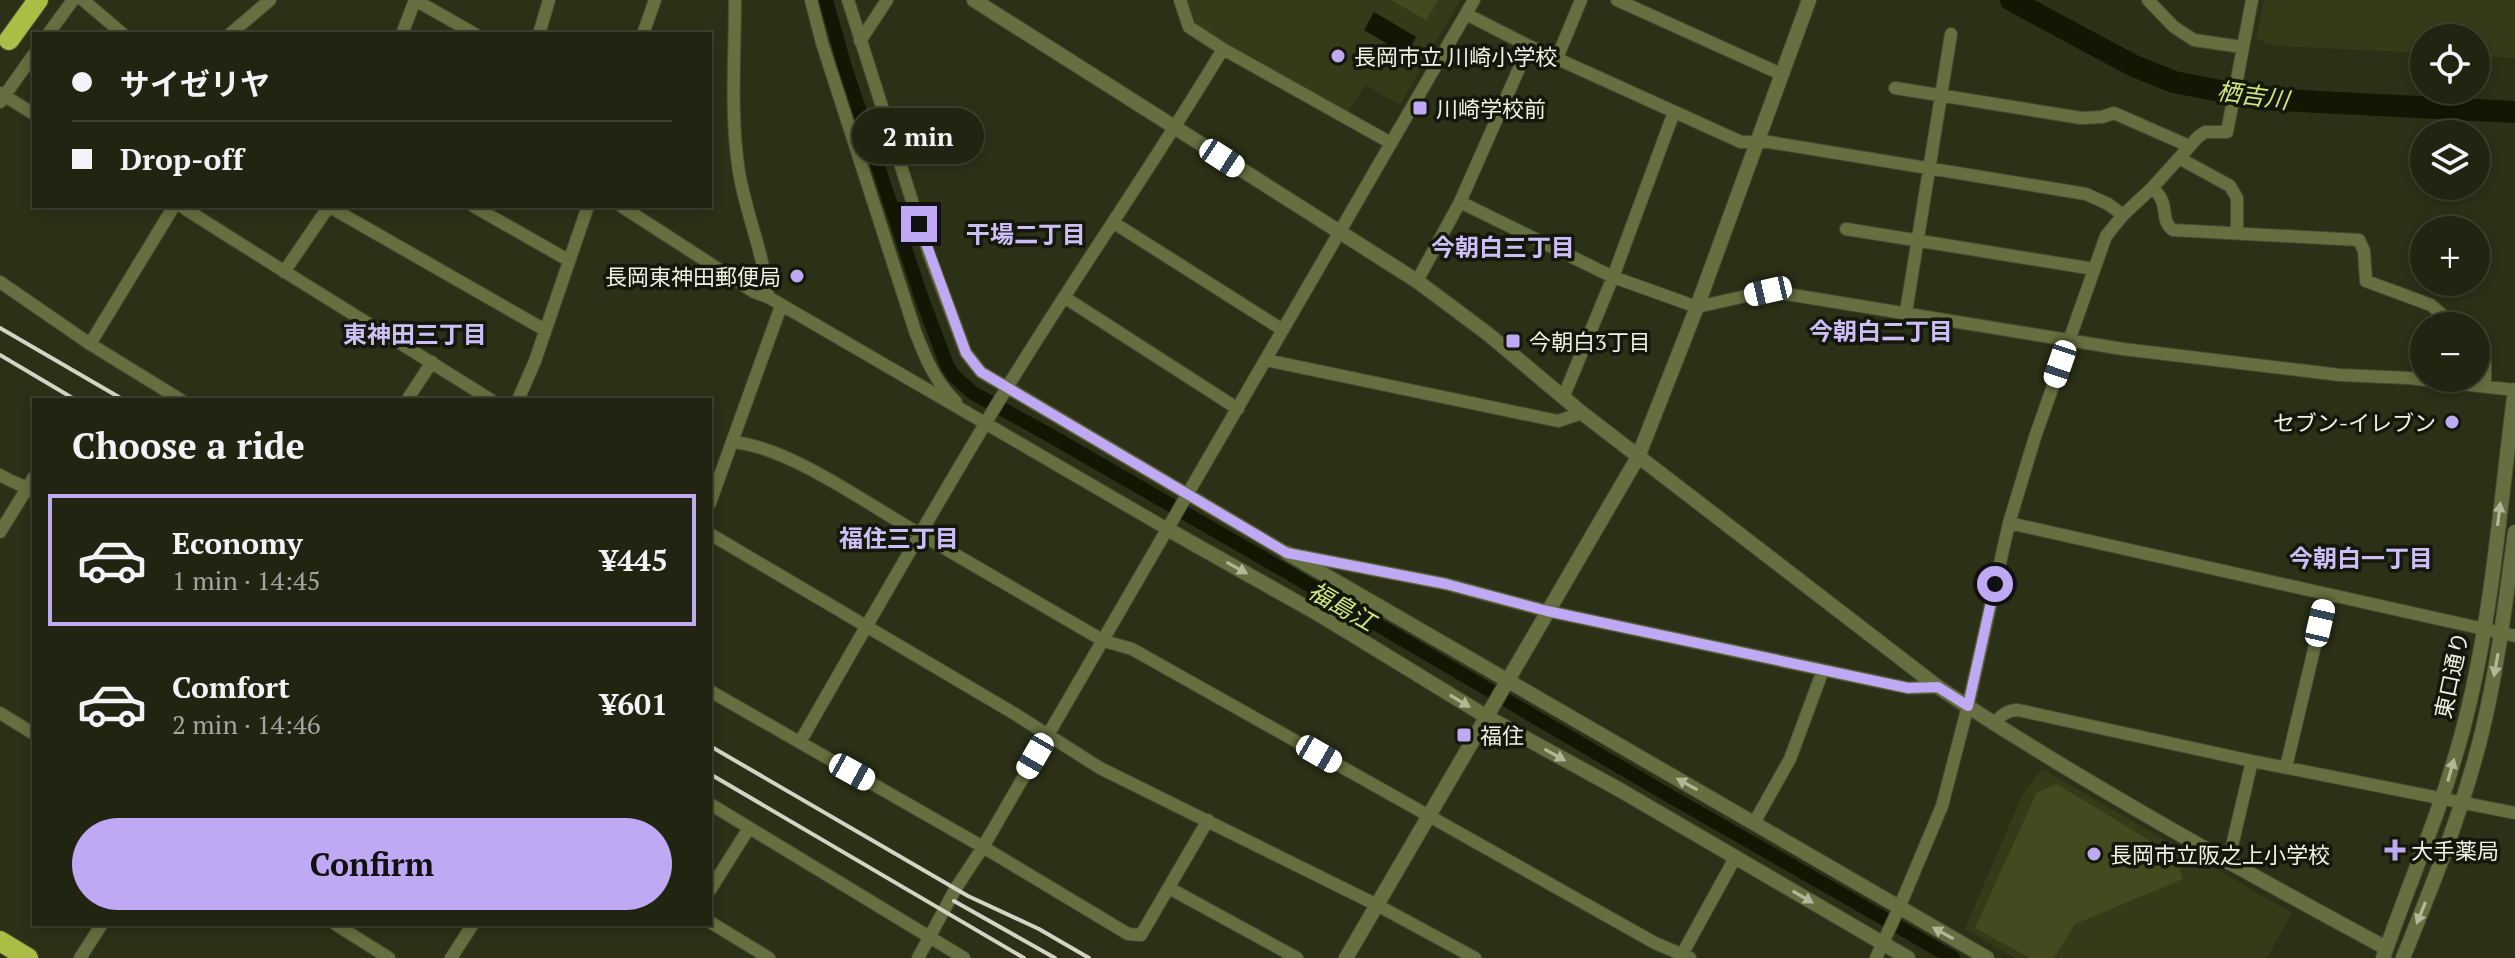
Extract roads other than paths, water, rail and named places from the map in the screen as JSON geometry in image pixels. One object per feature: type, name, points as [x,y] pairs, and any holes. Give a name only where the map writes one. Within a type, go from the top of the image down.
[{"type":"highway","points":[[4,36],[21,0]]},
{"type":"highway","points":[[4,36],[38,0]]},
{"type":"highway","points":[[0,941],[28,958]]},
{"type":"street","points":[[49,32],[73,0]]},
{"type":"street","points":[[83,0],[121,32]]},
{"type":"street","points":[[232,32],[270,0]]},
{"type":"street","points":[[403,32],[415,0],[471,32]]},
{"type":"street","points":[[540,32],[549,0]]},
{"type":"street","points":[[644,32],[655,0]]},
{"type":"street","points":[[735,0],[735,129],[739,168],[746,208],[766,275],[768,297]]},
{"type":"street","points":[[811,0],[915,331],[940,384],[970,415]]},
{"type":"street","points":[[848,0],[929,254],[966,353],[981,372],[1005,391],[1186,499],[1287,553],[1505,684],[1818,859],[1897,912],[1987,958]]},
{"type":"street","points":[[860,41],[887,0]]},
{"type":"street","points":[[974,0],[1417,281],[1488,334],[1638,457],[1938,687],[2228,863],[2384,953],[2404,958]]},
{"type":"street","points":[[1180,0],[1189,27],[1391,143]]},
{"type":"street","points":[[918,958],[1474,0]]},
{"type":"street","points":[[1557,58],[1581,0]]},
{"type":"street","points":[[1617,0],[1781,74]]},
{"type":"street","points":[[1346,958],[1638,457],[1697,307],[1809,0]]},
{"type":"street","points":[[2148,0],[2174,27],[2194,40],[2241,51]]},
{"type":"street","points":[[1876,958],[1942,806],[2009,523],[2068,340],[2106,236],[2205,132],[2227,132],[2252,0]]},
{"type":"street","points":[[1466,14],[1529,46],[1741,142],[1769,142],[2086,194],[2123,215]]},
{"type":"street","points":[[1906,312],[1951,34]]},
{"type":"street","points":[[1417,281],[1460,202],[1529,46]]},
{"type":"street","points":[[800,742],[987,420],[1176,128],[1223,49]]},
{"type":"street","points":[[32,57],[2,97],[32,113]]},
{"type":"street","points":[[1895,88],[2081,118],[2114,113],[2189,146]]},
{"type":"street","points":[[1563,398],[1613,277],[1674,112]]},
{"type":"street","points":[[2179,158],[2230,186],[2235,192],[2237,233]]},
{"type":"street","points":[[2152,188],[2163,198],[2168,228],[2173,230],[2359,240],[2364,251],[2366,281],[2431,305],[2439,312]]},
{"type":"street","points":[[1460,202],[1613,277],[1697,307],[1768,291],[2068,340],[2325,373],[2410,380]]},
{"type":"street","points":[[90,344],[173,208]]},
{"type":"street","points":[[184,208],[488,398]]},
{"type":"street","points":[[284,272],[327,208]]},
{"type":"street","points":[[332,208],[545,330]]},
{"type":"street","points":[[477,208],[568,260]]},
{"type":"street","points":[[519,398],[535,361],[587,208]]},
{"type":"street","points":[[624,208],[754,292],[768,297],[970,415],[987,420],[1735,858],[1884,939],[1908,958]]},
{"type":"street","points":[[1114,223],[1283,330]]},
{"type":"street","points":[[1846,229],[2094,269]]},
{"type":"street","points":[[0,282],[90,344],[178,398]]},
{"type":"street","points":[[1064,297],[1238,409]]},
{"type":"street","points":[[712,498],[781,306]]},
{"type":"street","points":[[1266,360],[1558,421],[1582,413]]},
{"type":"street","points":[[408,398],[432,362]]},
{"type":"street","points":[[2490,387],[2515,390]]},
{"type":"street","name":"東口通り","points":[[2384,953],[2442,799],[2463,731],[2484,629],[2515,390]]},
{"type":"street","points":[[733,442],[769,449],[833,483],[1104,641],[1132,649],[1684,957],[1735,858]]},
{"type":"street","points":[[0,475],[18,486],[32,485]]},
{"type":"street","points":[[0,532],[32,485]]},
{"type":"street","points":[[2009,523],[2508,635]]},
{"type":"street","name":"東口通り","points":[[2404,958],[2463,801],[2508,635],[2515,532]]},
{"type":"street","points":[[712,535],[1048,734],[1100,768],[1377,905],[1475,958]]},
{"type":"street","points":[[1287,553],[1446,584],[1547,611],[1908,688],[1938,687]]},
{"type":"street","points":[[2286,767],[2327,595]]},
{"type":"street","points":[[1754,823],[1790,759],[1823,670]]},
{"type":"street","points":[[712,692],[1128,934],[1141,935],[1208,820]]},
{"type":"street","points":[[1994,723],[2003,714],[2018,710],[2252,761],[2515,813]]},
{"type":"street","points":[[0,713],[32,733]]},
{"type":"street","points":[[2228,863],[2252,761]]},
{"type":"street","points":[[712,805],[964,958]]},
{"type":"street","points":[[712,887],[749,828]]},
{"type":"street","points":[[1169,888],[1297,958]]},
{"type":"street","points":[[712,923],[769,958]]},
{"type":"street","points":[[80,958],[101,926]]},
{"type":"street","points":[[338,926],[389,958]]},
{"type":"street","points":[[451,958],[472,926]]},
{"type":"waterway","name":"福島江","points":[[826,0],[923,302],[947,365],[973,393],[1953,958]]},
{"type":"waterway","name":"栖吉川","points":[[2011,0],[2132,65],[2174,82],[2261,99],[2515,112]]},
{"type":"railway","points":[[0,328],[121,398]]},
{"type":"railway","points":[[0,355],[73,398]]},
{"type":"railway","points":[[712,747],[968,896],[1039,929],[1089,958]]},
{"type":"railway","points":[[712,775],[1024,958]]},
{"type":"railway","points":[[954,901],[1055,958]]},
{"type":"place","name":"長岡市立 川崎小学校","points":[[1338,56]]},
{"type":"place","name":"川崎学校前","points":[[1420,108]]},
{"type":"place","name":"長岡東神田郵便局","points":[[797,276]]},
{"type":"place","name":"今朝白3丁目","points":[[1513,341]]},
{"type":"place","name":"セブン-イレブン","points":[[2452,422]]},
{"type":"place","name":"福住","points":[[1464,735]]},
{"type":"place","name":"大手薬局","points":[[2395,850]]},
{"type":"place","name":"長岡市立阪之上小学校","points":[[2094,854]]},
{"type":"district","name":"干場二丁目","points":[[1026,234]]},
{"type":"district","name":"今朝白三丁目","points":[[1503,247]]},
{"type":"district","name":"今朝白二丁目","points":[[1881,331]]},
{"type":"district","name":"東神田三丁目","points":[[415,334]]},
{"type":"district","name":"福住三丁目","points":[[899,538]]},
{"type":"district","name":"今朝白一丁目","points":[[2361,558]]}]
